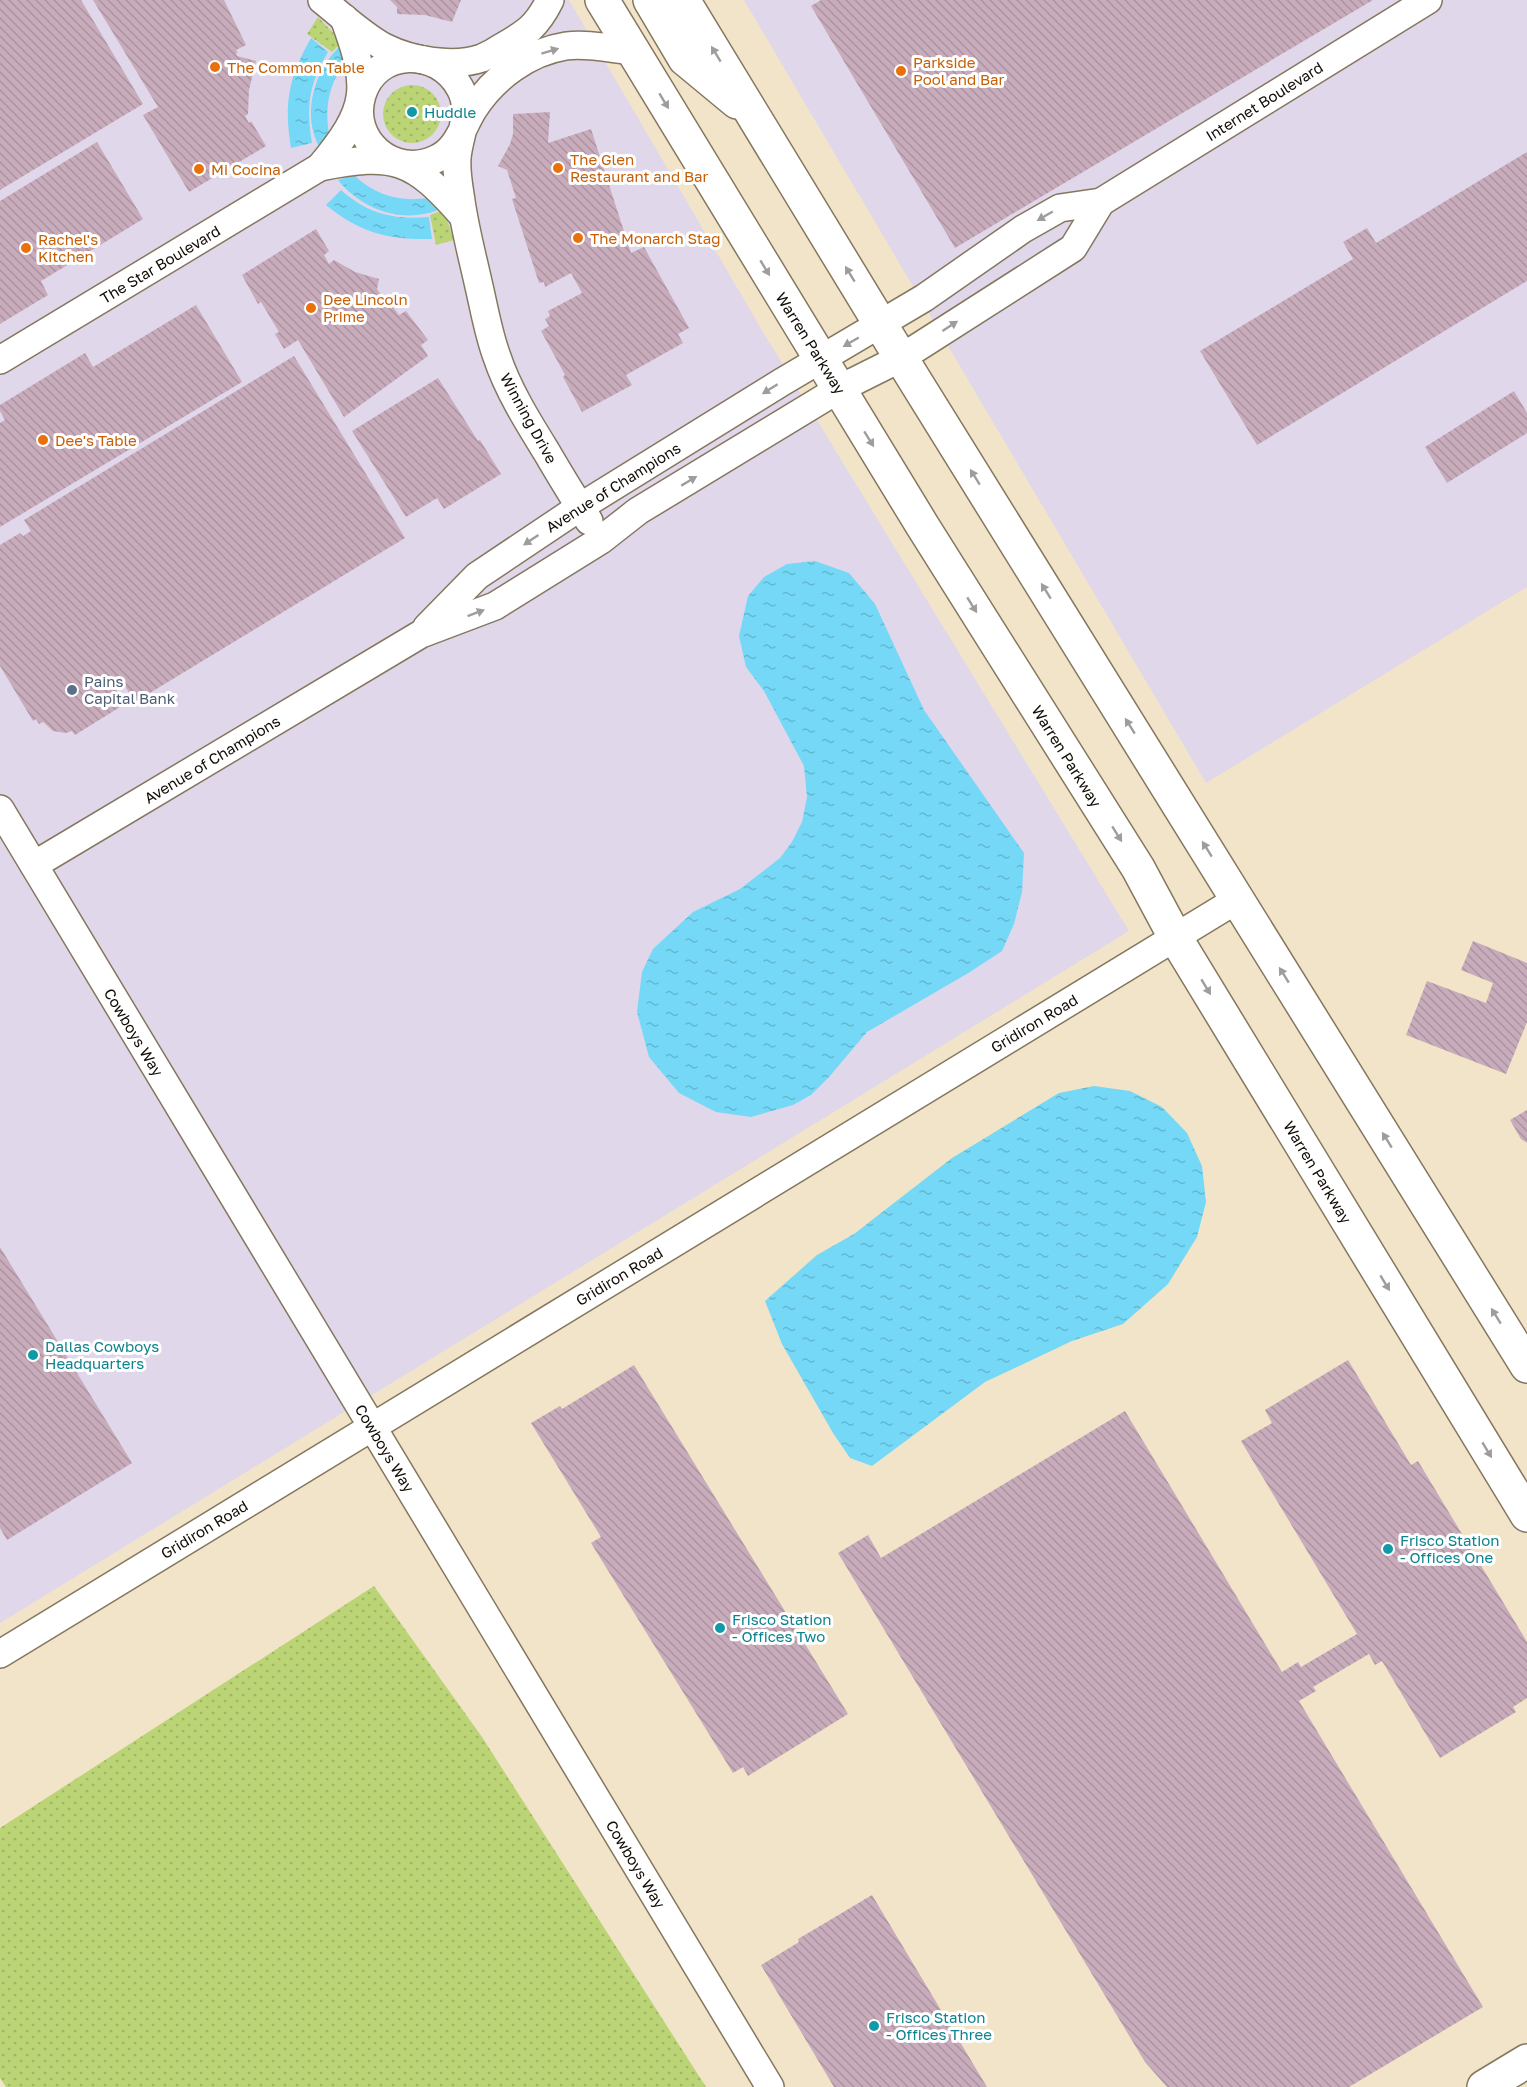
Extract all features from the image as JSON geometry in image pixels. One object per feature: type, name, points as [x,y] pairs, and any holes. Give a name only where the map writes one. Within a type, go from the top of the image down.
[{"type":"main road","name":"Warren Parkway","points":[[602,0],[922,525],[1138,868],[1175,938],[1523,1499]]},
{"type":"main road","points":[[650,0],[685,59],[709,81],[753,114]]},
{"type":"main road","points":[[683,0],[901,358],[1527,1366]]},
{"type":"main road","points":[[1484,2087],[1527,2061]]},
{"type":"street","points":[[322,0],[384,46],[428,60],[445,69],[457,83],[465,101],[463,129]]},
{"type":"street","points":[[344,18],[360,65],[362,78],[360,120],[367,139],[380,154],[397,163],[424,164],[441,157],[454,145],[474,109],[499,77],[516,39],[539,21],[550,0]]},
{"type":"street","name":"Internet Boulevard","points":[[820,359],[924,298],[1023,229],[1060,208],[1101,202],[1428,0]]},
{"type":"street","points":[[360,101],[366,84],[377,71],[401,59],[418,58],[461,62],[484,57],[505,60],[568,46],[633,51]]},
{"type":"street","name":"The Star Boulevard","points":[[0,360],[320,167],[345,136],[360,101]]},
{"type":"street","name":"Winning Drive","points":[[463,129],[458,149],[457,167],[463,216],[497,358],[527,420],[602,540]]},
{"type":"street","name":"The Star Boulevard","points":[[320,167],[364,159],[397,163]]},
{"type":"street","name":"Winning Drive","points":[[397,163],[422,174],[463,216]]},
{"type":"street","name":"Internet Boulevard","points":[[839,389],[901,358],[1073,248],[1101,202]]},
{"type":"street","name":"Avenue of Champions","points":[[421,634],[477,576],[580,507],[820,359]]},
{"type":"street","name":"Avenue of Champions","points":[[33,865],[421,634],[495,606],[602,540],[639,511],[839,389]]},
{"type":"street","name":"Cowboys Way","points":[[0,809],[770,2087]]},
{"type":"street","name":"Gridiron Road","points":[[0,1654],[1238,899]]},
{"type":"shaded area","points":[[0,0],[569,0],[763,332],[1129,931],[0,1623]]},
{"type":"shaded area","points":[[744,0],[1527,0],[1527,587],[1206,783]]},
{"type":"green space","points":[[318,17],[336,36],[340,44],[332,52],[307,34]]},
{"type":"green space","points":[[412,85],[423,87],[436,98],[441,114],[439,125],[428,138],[412,143],[401,141],[388,130],[383,114],[385,103],[396,90]]},
{"type":"green space","points":[[441,211],[446,217],[454,240],[436,245],[430,215]]},
{"type":"green space","points":[[374,1586],[482,1737],[706,2087],[6,2087],[0,2078],[0,1828]]},
{"type":"water","points":[[311,38],[328,52],[313,85],[309,106],[312,143],[291,148],[288,117],[290,91],[297,66]]},
{"type":"water","points":[[340,46],[346,61],[331,88],[327,118],[330,139],[320,148],[311,122],[313,94],[323,68]]},
{"type":"water","points":[[354,175],[371,188],[389,196],[408,199],[429,198],[438,210],[411,215],[384,212],[359,199],[338,180]]},
{"type":"water","points":[[341,190],[361,205],[382,214],[416,218],[429,217],[432,239],[389,236],[351,222],[326,205]]},
{"type":"water","points":[[815,561],[849,573],[875,604],[924,710],[1024,853],[1022,892],[1014,924],[1002,951],[867,1032],[811,1095],[793,1105],[751,1117],[716,1112],[679,1093],[649,1057],[637,1012],[642,972],[653,949],[693,912],[740,889],[780,858],[792,842],[802,822],[807,797],[804,766],[764,691],[746,667],[739,636],[748,596],[764,577],[787,564]]},
{"type":"water","points":[[1094,1086],[1130,1091],[1162,1107],[1187,1133],[1202,1166],[1206,1202],[1197,1237],[1168,1284],[1123,1324],[1072,1341],[985,1382],[872,1466],[850,1458],[782,1344],[765,1301],[817,1255],[854,1234],[952,1158],[1059,1093]]},
{"type":"building","points":[[0,0],[81,0],[143,104],[0,190]]},
{"type":"building","points":[[93,0],[224,0],[246,45],[236,50],[237,56],[256,61],[249,90],[248,114],[245,116],[249,123],[251,121],[266,146],[189,192],[143,115],[158,107]]},
{"type":"building","points":[[390,0],[461,0],[452,22],[425,15],[397,14],[397,7]]},
{"type":"building","points":[[821,0],[1373,0],[955,248],[811,6]]},
{"type":"building","points":[[550,112],[548,143],[591,129],[631,253],[644,247],[689,328],[678,334],[683,343],[626,375],[632,385],[582,412],[541,331],[549,326],[545,319],[550,316],[548,311],[582,293],[571,273],[545,287],[544,282],[539,283],[512,199],[516,198],[507,170],[498,166],[513,134],[513,114]]},
{"type":"building","points":[[97,142],[143,219],[41,281],[48,295],[0,324],[0,201]]},
{"type":"building","points":[[1527,152],[1527,281],[1257,445],[1200,351],[1353,259],[1343,242],[1367,228],[1376,243]]},
{"type":"building","points":[[316,229],[329,251],[324,255],[329,264],[334,260],[355,272],[379,279],[377,289],[391,309],[393,307],[399,315],[406,311],[428,340],[421,345],[428,356],[344,417],[298,340],[284,349],[275,334],[279,332],[261,302],[258,304],[242,275]]},
{"type":"building","points":[[196,305],[242,382],[0,527],[0,423],[5,420],[0,411],[0,405],[85,353],[93,367]]},
{"type":"building","points":[[294,356],[405,538],[135,702],[123,683],[115,688],[125,704],[75,735],[72,731],[66,733],[53,731],[43,722],[39,724],[36,719],[33,721],[0,666],[0,545],[20,533],[23,536],[31,531],[24,520]]},
{"type":"building","points":[[438,378],[501,474],[444,509],[437,498],[406,517],[352,431]]},
{"type":"building","points":[[1514,391],[1527,413],[1527,433],[1447,483],[1425,447]]},
{"type":"building","points":[[1473,941],[1527,963],[1527,1022],[1506,1074],[1406,1035],[1427,981],[1486,1003],[1493,983],[1461,970]]},
{"type":"building","points":[[1527,1110],[1527,1143],[1521,1139],[1510,1120]]},
{"type":"building","name":"Dallas Cowboys Headquarters","points":[[0,1247],[132,1463],[7,1540],[0,1528]]},
{"type":"building","points":[[1348,1360],[1411,1465],[1418,1461],[1527,1642],[1527,1698],[1513,1707],[1516,1712],[1440,1758],[1382,1661],[1375,1665],[1369,1654],[1313,1687],[1316,1691],[1299,1701],[1483,2007],[1349,2087],[1167,2087],[1145,2062],[838,1553],[868,1535],[881,1558],[1125,1411],[1282,1672],[1298,1662],[1301,1667],[1357,1634],[1241,1441],[1272,1423],[1265,1410]]},
{"type":"building","name":"Frisco Station - Offices Two","points":[[634,1365],[848,1714],[748,1776],[743,1767],[733,1773],[591,1543],[601,1537],[531,1423],[560,1406],[562,1409]]},
{"type":"building","name":"Frisco Station - Offices Three","points":[[872,1895],[987,2087],[834,2087],[761,1965],[799,1942],[798,1939]]},
{"type":"place","name":"The Common Table","points":[[215,67]]},
{"type":"place","name":"Parkside Pool and Bar","points":[[901,71]]},
{"type":"place","name":"Huddle","points":[[412,112]]},
{"type":"place","name":"The Glen Restaurant and Bar","points":[[558,168]]},
{"type":"place","name":"Mi Cocina","points":[[199,169]]},
{"type":"place","name":"The Monarch Stag","points":[[578,238]]},
{"type":"place","name":"Rachel's Kitchen","points":[[26,248]]},
{"type":"place","name":"Dee Lincoln Prime","points":[[311,308]]},
{"type":"place","name":"Dee's Table","points":[[43,440]]},
{"type":"place","name":"Pains Capital Bank","points":[[72,690]]},
{"type":"place","name":"Dallas Cowboys Headquarters","points":[[33,1355]]},
{"type":"place","name":"Frisco Station - Offices One","points":[[1388,1549]]},
{"type":"place","name":"Frisco Station - Offices Two","points":[[720,1628]]},
{"type":"place","name":"Frisco Station - Offices Three","points":[[874,2026]]}]
